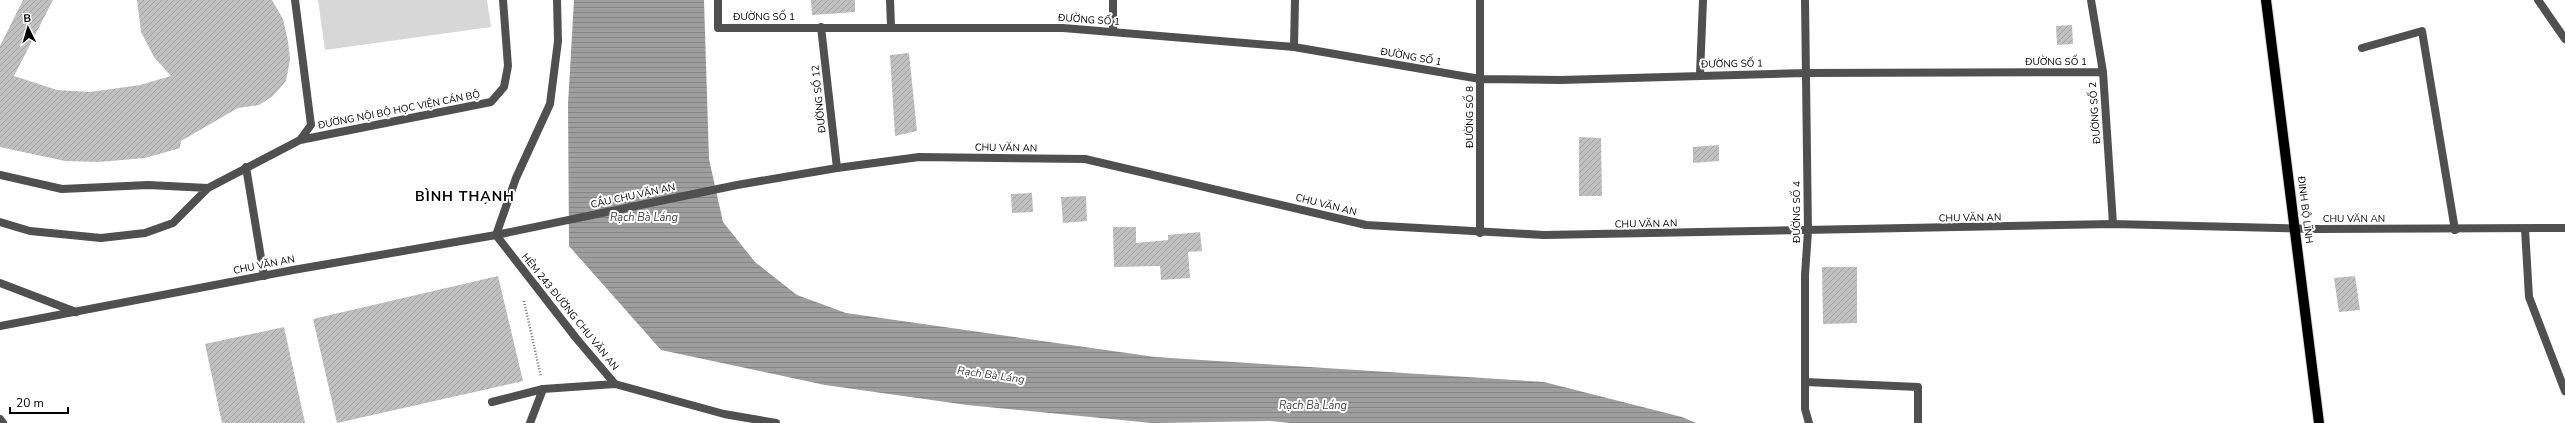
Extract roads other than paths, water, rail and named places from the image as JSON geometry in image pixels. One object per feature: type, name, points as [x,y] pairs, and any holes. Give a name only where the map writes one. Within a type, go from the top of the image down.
[{"type":"main road","name":"ĐINH BỘ LĨNH","points":[[2266,0],[2319,423]]},
{"type":"street","name":"ĐƯỜNG NỘI BỘ HỌC VIỆN CÁN BỘ","points":[[295,0],[312,125],[300,140]]},
{"type":"street","name":"ĐƯỜNG NỘI BỘ HỌC VIỆN CÁN BỘ","points":[[0,222],[30,231],[101,238],[145,233],[173,223],[208,188],[300,140],[491,102],[504,87],[508,66],[502,0]]},
{"type":"street","points":[[496,235],[516,178],[550,104],[558,41],[557,0]]},
{"type":"street","name":"ĐƯỜNG SỐ 1","points":[[718,0],[718,28],[891,26],[1063,28],[1294,47],[1480,79],[1561,80],[1700,74],[2103,72]]},
{"type":"street","points":[[890,0],[891,26]]},
{"type":"street","points":[[1113,0],[1113,32]]},
{"type":"street","points":[[1294,47],[1295,0]]},
{"type":"street","name":"ĐƯỜNG SỐ 8","points":[[1480,0],[1480,233]]},
{"type":"street","points":[[1700,74],[1703,0]]},
{"type":"street","name":"ĐƯỜNG SỐ 4","points":[[1805,0],[1808,231],[1805,275],[1805,409],[1810,423]]},
{"type":"street","name":"ĐƯỜNG SỐ 2","points":[[2091,0],[2103,72],[2113,224]]},
{"type":"street","points":[[2538,0],[2565,39]]},
{"type":"street","name":"ĐƯỜNG SỐ 12","points":[[821,27],[837,168]]},
{"type":"street","points":[[2362,48],[2422,31],[2455,230]]},
{"type":"street","name":"CHU VĂN AN","points":[[737,185],[837,168],[919,157],[1085,160],[1366,225],[1480,233],[1544,235],[2113,224],[2455,230],[2565,228]]},
{"type":"street","points":[[246,168],[264,276]]},
{"type":"street","points":[[0,175],[62,189],[148,185],[208,188]]},
{"type":"street","name":"CẦU CHU VĂN AN","points":[[532,227],[737,185]]},
{"type":"street","name":"CHU VĂN AN","points":[[0,326],[264,276],[496,235],[532,227]]},
{"type":"street","points":[[2525,229],[2529,296],[2565,391]]},
{"type":"street","name":"HẺM 243 ĐƯỜNG CHU VĂN AN","points":[[496,235],[576,338],[615,384],[724,414],[776,423]]},
{"type":"street","points":[[0,283],[77,312]]},
{"type":"street","points":[[1805,382],[1918,387],[1918,423]]},
{"type":"street","points":[[492,402],[543,389],[615,384]]},
{"type":"street","points":[[530,423],[543,389]]},
{"type":"street","points":[[0,418],[4,423]]},
{"type":"water","name":"Rạch Bà Láng","points":[[574,0],[704,0],[709,159],[723,222],[755,262],[797,295],[846,313],[1155,357],[1544,382],[1682,417],[1696,423],[1291,423],[1270,421],[1152,423],[967,405],[825,385],[661,350],[569,246],[568,104]]},
{"type":"district","name":"BÌNH THẠNH","points":[[465,196]]}]
